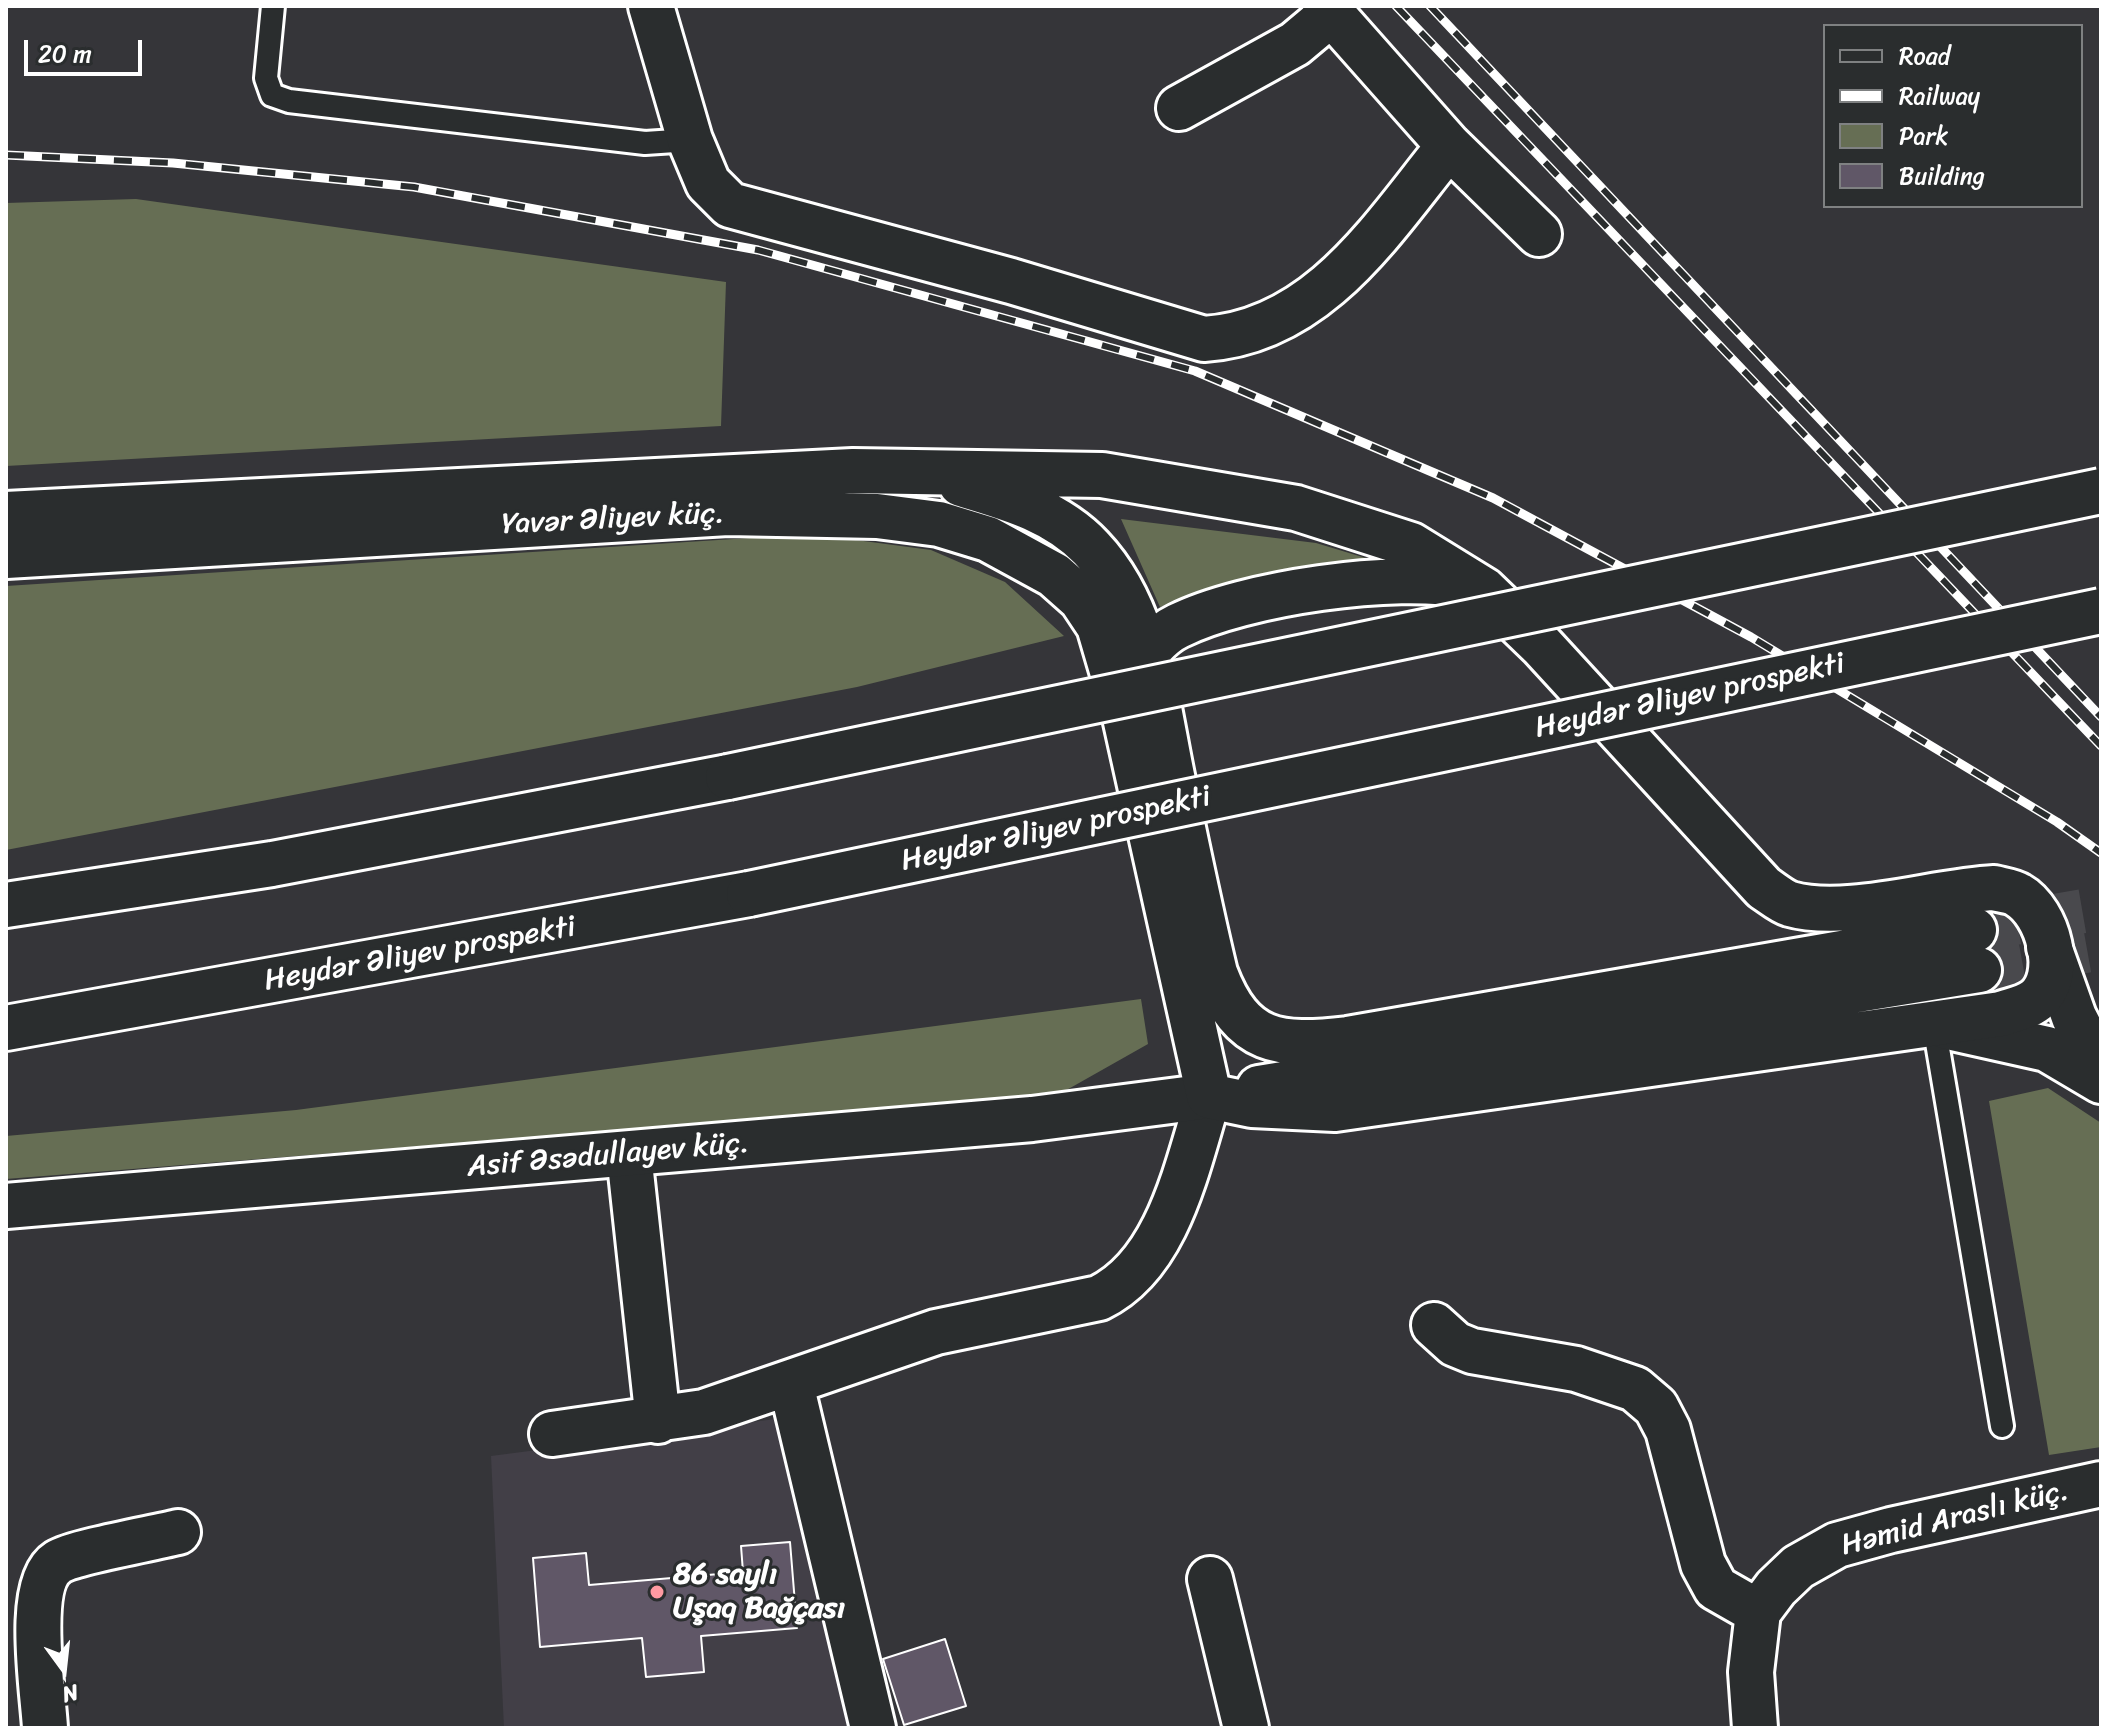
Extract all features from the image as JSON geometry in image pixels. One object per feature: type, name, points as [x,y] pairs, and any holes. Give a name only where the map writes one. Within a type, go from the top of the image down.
[{"type":"main road","points":[[651,6],[690,140],[708,183],[730,205],[1011,281],[1204,339],[1233,337],[1258,329],[1319,294],[1350,268],[1449,146]]},
{"type":"main road","points":[[1179,108],[1295,44],[1329,10],[1449,146],[1539,234]]},
{"type":"main road","points":[[917,471],[1036,508],[1067,527],[1092,548],[1126,597],[1145,655]]},
{"type":"main road","name":"Yavər Əliyev küç.","points":[[6,514],[743,474],[917,471],[1102,475],[1206,490],[1296,508],[1411,545],[1484,590],[1542,646],[1764,888],[1786,903],[1812,909],[1838,908],[1994,888],[2018,895],[2036,912],[2074,1017],[2101,1069]]},
{"type":"main road","points":[[6,905],[272,864],[728,777],[2101,491]]},
{"type":"main road","name":"Yavər Əliyev küç.","points":[[6,556],[728,513],[877,516],[939,524],[988,539],[1028,557],[1081,599],[1099,626],[1123,708],[1209,1096]]},
{"type":"main road","points":[[1123,708],[1129,686],[1145,655],[1176,627],[1276,598],[1407,579],[1442,581],[1484,590]]},
{"type":"main road","name":"Heydər Əliyev prospekti","points":[[6,1028],[749,894],[2101,611]]},
{"type":"main road","name":"Asif Əsədullayev küç.","points":[[6,1206],[1088,1114],[1209,1096],[1977,950],[1348,1039],[1287,1043],[1264,1036],[1240,1021],[1226,1001],[1215,973],[1145,655]]},
{"type":"main road","points":[[552,1434],[704,1412],[936,1332],[1099,1298],[1120,1288],[1139,1270],[1159,1235],[1180,1187],[1209,1096],[1252,1105],[1335,1109],[2001,1014],[2036,1000],[2050,976],[2049,947]]},
{"type":"main road","points":[[1934,1025],[1987,1033],[2047,1049],[2101,1081]]},
{"type":"main road","points":[[629,1154],[658,1421]]},
{"type":"main road","points":[[1434,1325],[1455,1344],[1472,1351],[1576,1369],[1635,1389],[1656,1407],[1668,1430],[1703,1564],[1716,1588],[1758,1612],[1751,1672],[1755,1728]]},
{"type":"main road","points":[[791,1384],[873,1728]]},
{"type":"main road","name":"Həmid Araslı küç.","points":[[1758,1612],[1776,1588],[1798,1567],[1837,1545],[2101,1484]]},
{"type":"main road","points":[[45,1728],[38,1608],[43,1578],[59,1561],[178,1532]]},
{"type":"main road","points":[[1210,1579],[1246,1728]]},
{"type":"lane","points":[[273,6],[266,78],[272,95],[289,101],[645,143],[690,140]]},
{"type":"lane","points":[[1934,1025],[2002,1426]]},
{"type":"shaded area","name":"86 saylı Uşaq Bağçası","points":[[775,1419],[851,1728],[504,1728],[491,1456]]},
{"type":"green space","points":[[136,199],[726,282],[721,426],[6,466],[6,203]]},
{"type":"green space","points":[[1121,519],[1316,543],[1369,559],[1274,573],[1160,607]]},
{"type":"green space","points":[[811,534],[931,550],[1005,582],[1064,636],[857,687],[6,850],[6,586]]},
{"type":"green space","points":[[1141,999],[1148,1044],[1056,1096],[6,1179],[6,1136],[296,1110]]},
{"type":"green space","points":[[2048,1088],[2101,1123],[2101,1447],[2049,1455],[1989,1101]]},
{"type":"building","points":[[790,1542],[797,1628],[701,1636],[704,1672],[646,1677],[642,1638],[540,1647],[533,1558],[586,1553],[589,1585],[743,1572],[741,1546]]},
{"type":"building","points":[[945,1639],[966,1706],[904,1725],[883,1659]]},
{"type":"tunnel","points":[[1974,930],[2101,908]]},
{"type":"tunnel","points":[[1979,970],[2101,948]]},
{"type":"railway","points":[[1396,6],[2101,746]]},
{"type":"railway","points":[[1430,6],[2101,717]]},
{"type":"railway","points":[[6,155],[173,163],[414,187],[758,250],[1195,371],[1493,498],[1751,637],[2057,822],[2101,853]]},
{"type":"place","name":"86 saylı Uşaq Bağçası","points":[[657,1592]]}]
